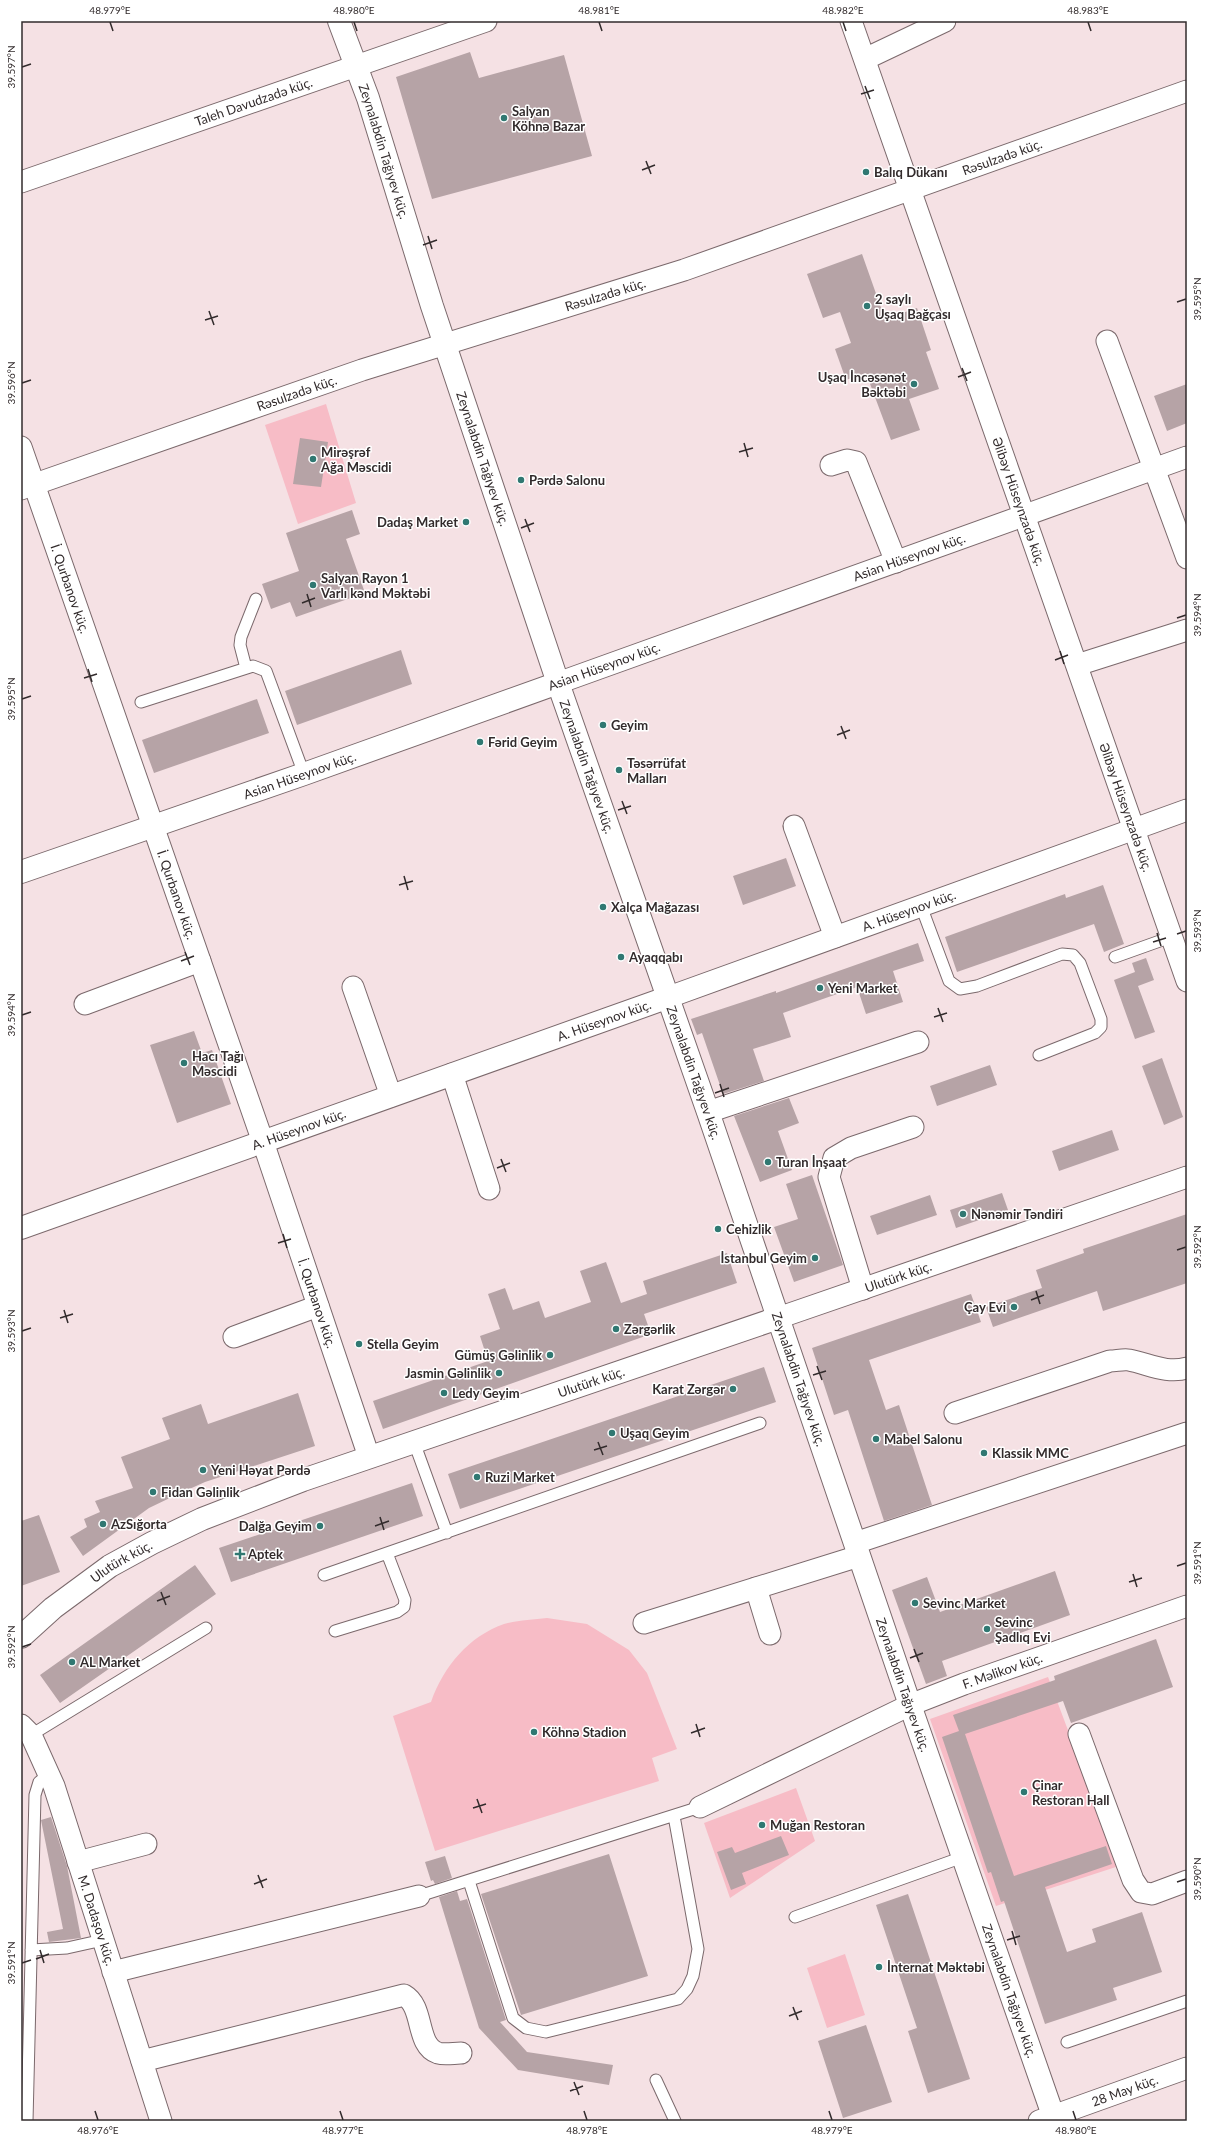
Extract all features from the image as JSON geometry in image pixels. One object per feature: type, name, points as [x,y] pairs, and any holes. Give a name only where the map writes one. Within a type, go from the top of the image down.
[{"type":"street","name":"Zeynalabdin Tağıyev küç.","points":[[339,21],[357,66],[445,344],[558,683],[708,1112],[963,1857],[1049,2119]]},
{"type":"street","name":"Taleh Davudzadə küç.","points":[[21,182],[486,21]]},
{"type":"street","name":"Əlibəy Hüseynzadə küç.","points":[[851,21],[1187,981]]},
{"type":"street","points":[[865,59],[945,21]]},
{"type":"street","name":"Rəsulzadə küç.","points":[[28,486],[362,370],[684,270],[1187,91]]},
{"type":"street","points":[[1107,342],[1187,558]]},
{"type":"street","name":"İ. Qurbanov küç.","points":[[21,447],[28,486],[154,826],[263,1142],[369,1457]]},
{"type":"street","name":"Asian Hüseynov küç.","points":[[21,872],[304,774],[1187,457]]},
{"type":"street","points":[[831,464],[847,460],[856,462],[896,562]]},
{"type":"street","points":[[1077,665],[1187,630]]},
{"type":"street","name":"A. Hüseynov küç.","points":[[21,1228],[1187,810]]},
{"type":"street","points":[[794,826],[835,937]]},
{"type":"street","points":[[85,1004],[200,961]]},
{"type":"street","points":[[353,987],[390,1096]]},
{"type":"street","points":[[708,1112],[918,1042]]},
{"type":"street","points":[[452,1074],[489,1188]]},
{"type":"street","points":[[863,1289],[829,1177],[834,1158],[851,1148],[913,1127]]},
{"type":"street","name":"Ulutürk küç.","points":[[21,1637],[53,1608],[110,1566],[152,1543],[202,1520],[303,1480],[1187,1177]]},
{"type":"street","points":[[234,1337],[318,1306]]},
{"type":"street","points":[[955,1413],[1110,1361],[1127,1360],[1166,1370],[1178,1371],[1187,1368]]},
{"type":"street","points":[[644,1623],[756,1588],[857,1549],[1187,1433]]},
{"type":"street","points":[[756,1588],[770,1634]]},
{"type":"street","name":"F. Məlikov küç.","points":[[700,1807],[910,1705],[964,1684],[1187,1606]]},
{"type":"street","name":"M. Dadaşov küç.","points":[[26,1730],[49,1774],[161,2121]]},
{"type":"street","points":[[1078,1734],[1133,1880],[1141,1892],[1152,1894],[1187,1881]]},
{"type":"street","points":[[78,1862],[146,1844]]},
{"type":"street","points":[[113,1972],[419,1896]]},
{"type":"street","points":[[142,2061],[404,1995],[410,1998],[415,2008],[426,2042],[432,2050],[440,2054],[461,2053]]},
{"type":"street","name":"28 May küç.","points":[[1049,2119],[1187,2068]]},
{"type":"lane","points":[[246,668],[240,645],[241,637],[256,599]]},
{"type":"lane","points":[[141,702],[253,666],[266,672],[304,774]]},
{"type":"lane","points":[[921,906],[949,981],[960,989],[977,986],[1062,954],[1073,955],[1080,963],[1101,1019],[1100,1027],[1095,1033],[1039,1055]]},
{"type":"lane","points":[[1115,957],[1172,936]]},
{"type":"lane","points":[[324,1575],[760,1423]]},
{"type":"lane","points":[[414,1442],[447,1533]]},
{"type":"lane","points":[[335,1631],[397,1612],[404,1607],[404,1600],[387,1553]]},
{"type":"lane","points":[[26,1730],[206,1628]]},
{"type":"lane","points":[[27,2121],[34,1795],[39,1782],[49,1774]]},
{"type":"lane","points":[[419,1896],[700,1807]]},
{"type":"lane","points":[[469,1881],[513,2018],[526,2028],[546,2032],[678,1999],[687,1989],[693,1976],[698,1949],[674,1816]]},
{"type":"lane","points":[[795,1918],[963,1857]]},
{"type":"lane","points":[[31,1950],[67,1948],[103,1940]]},
{"type":"lane","points":[[1067,2042],[1187,2001]]},
{"type":"lane","points":[[656,2080],[675,2121]]},
{"type":"shaded area","points":[[326,404],[356,503],[298,524],[265,425]]},
{"type":"shaded area","name":"Köhnə Stadion","points":[[547,1618],[587,1624],[629,1650],[647,1673],[677,1749],[652,1758],[659,1781],[435,1851],[393,1716],[431,1702],[436,1689],[450,1665],[459,1654],[479,1637],[504,1624]]},
{"type":"shaded area","name":"Çinar Restoran Hall","points":[[1048,1677],[1119,1866],[996,1906],[930,1719]]},
{"type":"shaded area","points":[[796,1788],[815,1841],[730,1898],[704,1823]]},
{"type":"shaded area","points":[[845,1954],[865,2015],[827,2028],[807,1968]]},
{"type":"building","name":"Salyan Köhnə Bazar","points":[[470,52],[479,78],[564,55],[592,156],[432,199],[396,77]]},
{"type":"building","points":[[862,254],[885,319],[917,308],[931,350],[926,352],[939,389],[909,399],[920,430],[891,440],[866,373],[846,380],[835,349],[851,343],[840,312],[823,318],[807,274]]},
{"type":"building","points":[[1187,384],[1187,423],[1167,431],[1154,396]]},
{"type":"building","points":[[300,438],[328,442],[321,487],[293,484]]},
{"type":"building","points":[[352,510],[360,534],[346,539],[365,593],[296,617],[290,602],[271,609],[262,584],[299,571],[286,533]]},
{"type":"building","points":[[401,650],[412,684],[297,725],[285,691]]},
{"type":"building","points":[[257,699],[269,733],[154,773],[142,740]]},
{"type":"building","points":[[786,858],[796,886],[743,905],[733,876]]},
{"type":"building","points":[[1103,885],[1124,944],[1104,952],[1094,924],[957,972],[945,937],[1065,894],[1066,898]]},
{"type":"building","points":[[918,943],[924,961],[893,971],[903,1002],[866,1014],[857,987],[783,1013],[791,1037],[753,1049],[764,1081],[723,1094],[702,1033],[697,1035],[691,1019],[776,991],[776,993]]},
{"type":"building","points":[[1146,958],[1154,980],[1138,986],[1155,1032],[1135,1039],[1114,980],[1135,972],[1132,963]]},
{"type":"building","points":[[194,1031],[202,1053],[212,1050],[231,1104],[177,1123],[150,1045]]},
{"type":"building","points":[[1162,1058],[1183,1117],[1164,1125],[1142,1066]]},
{"type":"building","points":[[990,1065],[997,1085],[937,1106],[930,1086]]},
{"type":"building","points":[[789,1098],[799,1123],[778,1131],[792,1170],[760,1182],[734,1116]]},
{"type":"building","points":[[1112,1130],[1119,1150],[1059,1171],[1052,1151]]},
{"type":"building","points":[[812,1175],[843,1265],[794,1282],[774,1227],[798,1219],[786,1184]]},
{"type":"building","points":[[1002,1193],[1008,1210],[956,1228],[950,1210]]},
{"type":"building","points":[[930,1195],[937,1215],[877,1235],[870,1216]]},
{"type":"building","points":[[1187,1214],[1187,1283],[1103,1311],[1097,1291],[993,1327],[986,1307],[1042,1288],[1036,1270],[1084,1253],[1083,1249]]},
{"type":"building","points":[[727,1253],[737,1283],[644,1314],[651,1334],[383,1429],[373,1401],[488,1361],[480,1336],[500,1329],[488,1294],[505,1288],[513,1310],[539,1301],[545,1318],[591,1302],[580,1271],[606,1262],[621,1303],[647,1294],[643,1281]]},
{"type":"building","points":[[971,1294],[981,1322],[869,1360],[886,1410],[899,1405],[932,1505],[884,1521],[848,1410],[834,1415],[812,1348]]},
{"type":"building","points":[[764,1367],[776,1402],[460,1509],[448,1474]]},
{"type":"building","points":[[298,1393],[315,1446],[205,1482],[176,1495],[149,1508],[83,1556],[70,1537],[87,1527],[84,1519],[100,1512],[95,1501],[133,1488],[121,1457],[170,1439],[162,1418],[201,1404],[208,1424]]},
{"type":"building","points":[[412,1483],[423,1516],[231,1582],[219,1548]]},
{"type":"building","points":[[39,1515],[60,1572],[21,1586],[21,1521]]},
{"type":"building","points":[[195,1565],[216,1594],[60,1703],[40,1675]]},
{"type":"building","points":[[1055,1571],[1070,1615],[942,1661],[947,1676],[926,1684],[892,1590],[927,1577],[940,1612]]},
{"type":"building","points":[[1156,1639],[1173,1687],[1071,1723],[1063,1701],[965,1734],[1014,1876],[1106,1846],[1112,1864],[1045,1887],[1067,1952],[1096,1942],[1092,1929],[1142,1912],[1162,1972],[1113,1988],[1117,2000],[1045,2024],[1004,1901],[1001,1902],[991,1872],[988,1873],[942,1737],[959,1731],[953,1715],[1055,1680],[1054,1676]]},
{"type":"building","points":[[51,1817],[67,1866],[81,1938],[49,1942],[47,1932],[63,1929],[41,1820]]},
{"type":"building","points":[[781,1836],[789,1855],[742,1873],[746,1884],[731,1890],[717,1852],[732,1847],[735,1853]]},
{"type":"building","points":[[609,1854],[648,1976],[521,2015],[481,1894]]},
{"type":"building","points":[[445,1856],[452,1878],[435,1884],[433,1880],[431,1881],[425,1862]]},
{"type":"building","points":[[457,1891],[460,1901],[467,1899],[506,2020],[500,2022],[527,2052],[613,2065],[609,2085],[518,2070],[479,2028],[439,1897]]},
{"type":"building","points":[[908,1894],[970,2079],[928,2093],[908,2031],[917,2028],[876,1905]]},
{"type":"building","points":[[866,2025],[892,2102],[843,2118],[818,2041]]},
{"type":"place","name":"Salyan Köhnə Bazar","points":[[504,118]]},
{"type":"place","name":"Balıq Dükanı","points":[[866,172]]},
{"type":"place","name":"2 saylı Uşaq Bağçası","points":[[867,306]]},
{"type":"place","name":"Uşaq İncəsənət Bəktəbi","points":[[914,384]]},
{"type":"place","name":"Mirəşrəf Ağa Məscidi","points":[[313,459]]},
{"type":"place","name":"Pərdə Salonu","points":[[521,480]]},
{"type":"place","name":"Dadaş Market","points":[[466,522]]},
{"type":"place","name":"Salyan Rayon 1 Varlı kənd Məktəbi","points":[[313,585]]},
{"type":"place","name":"Geyim","points":[[603,725]]},
{"type":"place","name":"Fərid Geyim","points":[[480,742]]},
{"type":"place","name":"Təsərrüfat Malları","points":[[619,770]]},
{"type":"place","name":"Xalça Mağazası","points":[[603,907]]},
{"type":"place","name":"Ayaqqabı","points":[[621,957]]},
{"type":"place","name":"Yeni Market","points":[[820,988]]},
{"type":"place","name":"Hacı Tağı Məscidi","points":[[184,1063]]},
{"type":"place","name":"Turan İnşaat","points":[[768,1162]]},
{"type":"place","name":"Nənəmir Təndiri","points":[[963,1214]]},
{"type":"place","name":"Cehizlik","points":[[718,1229]]},
{"type":"place","name":"İstanbul Geyim","points":[[815,1258]]},
{"type":"place","name":"Çay Evi","points":[[1014,1307]]},
{"type":"place","name":"Zərgərlik","points":[[616,1329]]},
{"type":"place","name":"Stella Geyim","points":[[359,1344]]},
{"type":"place","name":"Gümüş Gəlinlik","points":[[550,1355]]},
{"type":"place","name":"Jasmin Gəlinlik","points":[[499,1373]]},
{"type":"place","name":"Karat Zərgər","points":[[733,1389]]},
{"type":"place","name":"Ledy Geyim","points":[[444,1393]]},
{"type":"place","name":"Uşaq Geyim","points":[[612,1433]]},
{"type":"place","name":"Mabel Salonu","points":[[876,1439]]},
{"type":"place","name":"Klassik MMC","points":[[984,1453]]},
{"type":"place","name":"Yeni Həyat Pərdə","points":[[203,1470]]},
{"type":"place","name":"Ruzi Market","points":[[477,1477]]},
{"type":"place","name":"Fidan Gəlinlik","points":[[153,1492]]},
{"type":"place","name":"AzSığorta","points":[[103,1524]]},
{"type":"place","name":"Dalğa Geyim","points":[[320,1526]]},
{"type":"place","name":"Aptek","points":[[240,1554]]},
{"type":"place","name":"Sevinc Market","points":[[915,1603]]},
{"type":"place","name":"Sevinc Şadlıq Evi","points":[[987,1629]]},
{"type":"place","name":"AL Market","points":[[72,1662]]},
{"type":"place","name":"Köhnə Stadion","points":[[534,1732]]},
{"type":"place","name":"Çinar Restoran Hall","points":[[1024,1792]]},
{"type":"place","name":"Muğan Restoran","points":[[762,1825]]},
{"type":"place","name":"İnternat Məktəbi","points":[[879,1967]]}]
